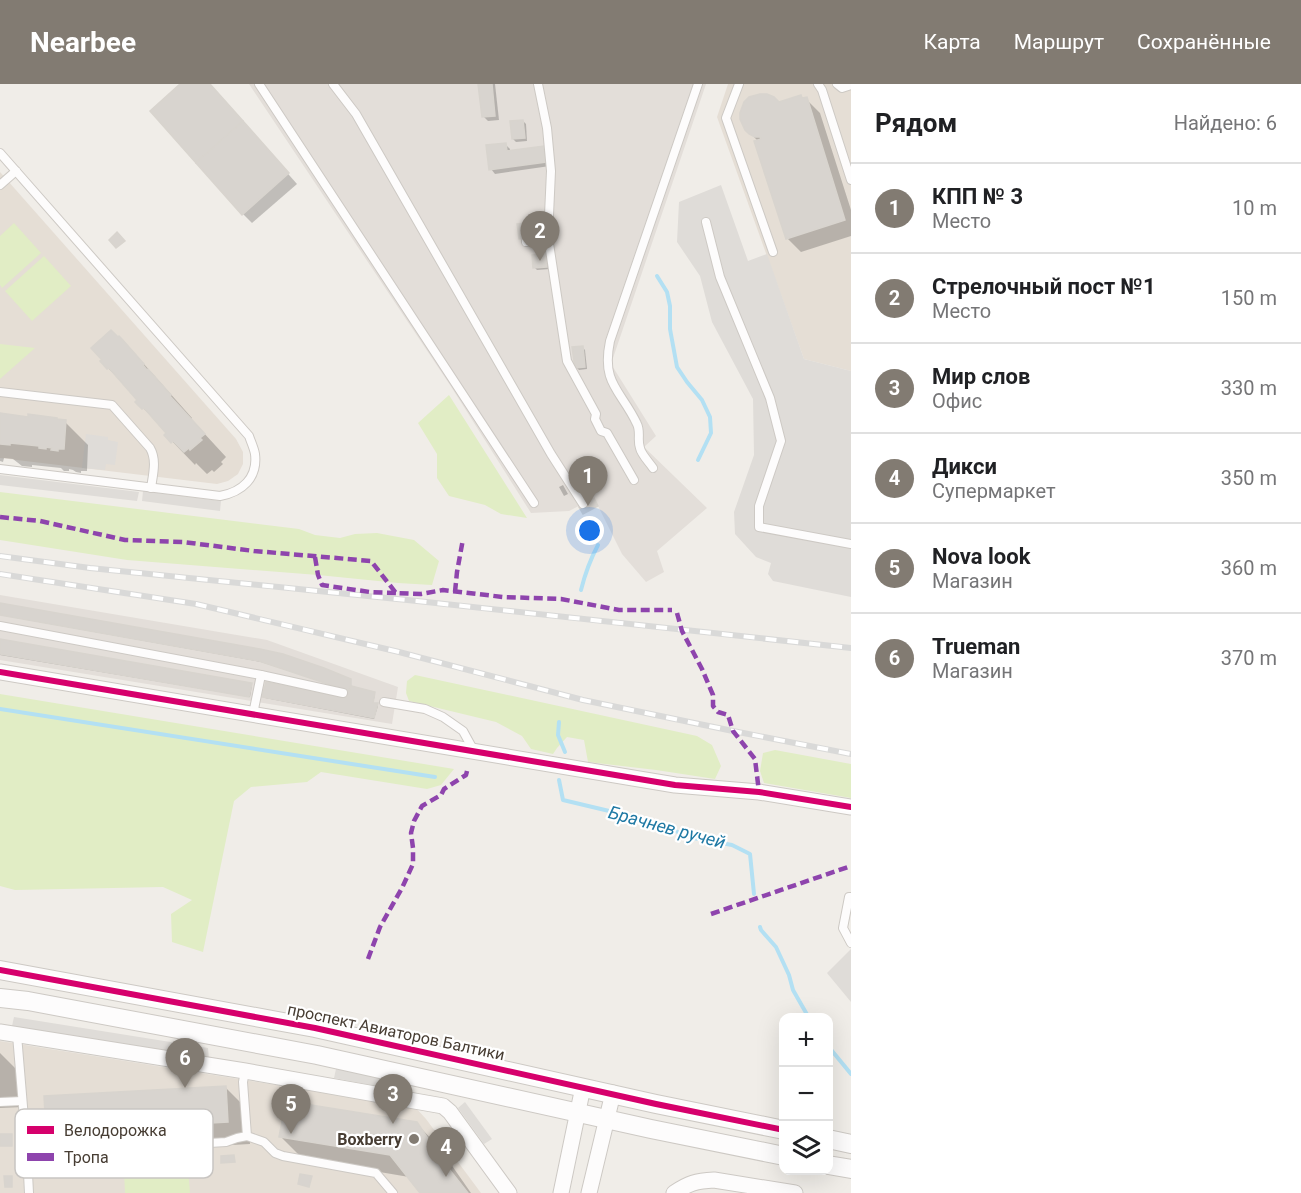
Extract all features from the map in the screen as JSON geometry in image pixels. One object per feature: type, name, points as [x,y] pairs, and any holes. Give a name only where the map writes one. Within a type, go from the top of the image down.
[{"type":"street","points":[[0,672],[675,785],[759,792],[851,807]]},
{"type":"street","name":"проспект Авиаторов Балтики","points":[[0,970],[315,1028],[779,1129]]},
{"type":"street","points":[[0,998],[28,1001],[317,1055],[779,1155]]},
{"type":"street","points":[[0,1032],[443,1106],[450,1112],[509,1193]]},
{"type":"street","points":[[561,1193],[583,1087]]},
{"type":"street","points":[[589,1193],[612,1094]]},
{"type":"street","points":[[833,1140],[851,1144]]},
{"type":"street","points":[[833,1166],[851,1169]]},
{"type":"street","points":[[674,1193],[689,1183],[700,1180],[714,1180],[795,1193]]},
{"type":"lane","points":[[259,84],[534,503]]},
{"type":"lane","points":[[333,84],[357,114],[551,454],[583,504]]},
{"type":"lane","points":[[538,84],[548,128],[551,171],[548,237],[567,361],[596,414],[595,419],[601,431],[607,433],[634,480]]},
{"type":"lane","points":[[653,468],[640,448],[638,426],[613,386],[607,357],[610,341],[698,84]]},
{"type":"lane","points":[[739,84],[726,118],[773,252]]},
{"type":"lane","points":[[818,84],[848,163],[851,180]]},
{"type":"lane","points":[[837,84],[842,88],[851,85]]},
{"type":"lane","points":[[0,153],[249,436],[255,452],[256,466],[252,477],[244,486],[233,494],[220,496],[0,469]]},
{"type":"lane","points":[[0,185],[15,171]]},
{"type":"lane","points":[[706,222],[720,277],[770,398],[781,441],[759,506],[759,527],[851,544]]},
{"type":"lane","points":[[526,242],[548,237]]},
{"type":"lane","points":[[0,392],[112,405],[153,454],[151,488]]},
{"type":"lane","points":[[0,626],[261,675],[343,693]]},
{"type":"lane","points":[[253,714],[261,675]]},
{"type":"lane","points":[[384,702],[425,709],[443,717],[463,730],[474,751]]},
{"type":"lane","points":[[851,897],[849,897],[843,928],[851,943]]},
{"type":"lane","points":[[16,1035],[23,1109]]},
{"type":"lane","points":[[244,1071],[247,1136]]},
{"type":"lane","points":[[0,1102],[22,1101]]},
{"type":"lane","points":[[213,1143],[247,1136],[264,1142],[274,1153],[283,1156],[376,1173],[393,1193]]},
{"type":"lane","points":[[28,1178],[29,1193]]},
{"type":"shaded area","points":[[249,84],[706,84],[611,364],[656,436],[644,447],[707,508],[657,551],[664,572],[646,582],[622,554],[594,498],[569,511],[531,513],[450,385]]},
{"type":"shaded area","points":[[728,84],[851,84],[851,371],[804,359],[717,117]]},
{"type":"shaded area","points":[[0,172],[236,439],[243,452],[243,464],[238,474],[228,481],[217,484],[0,458]]},
{"type":"shaded area","points":[[721,185],[748,261],[767,254],[804,359],[851,371],[851,597],[773,581],[768,574],[771,563],[756,557],[735,534],[734,512],[754,455],[753,399],[712,322],[700,276],[677,242],[679,202]]},
{"type":"shaded area","points":[[86,434],[108,437],[108,440],[118,442],[115,465],[106,464],[105,470],[82,468]]},
{"type":"shaded area","points":[[0,475],[139,492],[137,501],[0,485]]},
{"type":"shaded area","points":[[143,491],[221,501],[220,511],[142,501]]},
{"type":"shaded area","points":[[0,595],[267,640],[398,687],[392,724],[0,660]]},
{"type":"shaded area","points":[[851,949],[851,1002],[827,973]]},
{"type":"shaded area","points":[[14,1017],[208,1048],[209,1059],[12,1026]]},
{"type":"shaded area","points":[[0,1041],[415,1107],[481,1193],[0,1193]]},
{"type":"shaded area","points":[[336,1069],[395,1080],[393,1089],[334,1078]]},
{"type":"shaded area","points":[[465,1102],[492,1139],[484,1144],[458,1108]]},
{"type":"green space","points":[[14,223],[41,253],[2,288],[0,285],[0,236]]},
{"type":"green space","points":[[44,256],[71,286],[32,321],[5,291]]},
{"type":"green space","points":[[0,344],[35,348],[0,379]]},
{"type":"green space","points":[[449,395],[527,518],[501,514],[485,505],[449,496],[437,478],[437,454],[418,423]]},
{"type":"green space","points":[[0,492],[299,529],[315,535],[340,538],[355,534],[377,533],[414,540],[439,561],[432,585],[127,560],[0,540]]},
{"type":"green space","points":[[415,675],[697,736],[712,745],[721,766],[715,779],[588,762],[584,740],[567,737],[553,754],[531,749],[522,736],[496,722],[409,701],[406,693],[407,681]]},
{"type":"green space","points":[[0,694],[454,769],[441,785],[427,789],[321,772],[307,782],[251,787],[234,801],[203,952],[172,942],[171,914],[192,900],[163,887],[15,890],[0,886]]},
{"type":"green space","points":[[775,750],[851,764],[851,798],[764,783],[760,771],[763,753]]},
{"type":"green space","points":[[124,1178],[189,1178],[190,1193],[125,1193]]},
{"type":"building","points":[[180,84],[210,84],[243,121],[196,163],[150,111]]},
{"type":"building","points":[[478,84],[492,84],[495,116],[482,117]]},
{"type":"building","points":[[767,94],[779,102],[801,95],[802,98],[807,97],[845,220],[786,239],[754,141],[761,139],[749,134],[740,119],[744,102],[749,97]]},
{"type":"building","points":[[523,120],[525,138],[512,139],[510,121]]},
{"type":"building","points":[[243,121],[289,173],[242,215],[196,163]]},
{"type":"building","points":[[506,143],[507,151],[544,146],[546,162],[489,170],[486,145]]},
{"type":"building","points":[[526,223],[528,238],[519,239],[517,224]]},
{"type":"building","points":[[117,232],[125,241],[116,248],[109,240]]},
{"type":"building","points":[[547,254],[547,267],[533,268],[532,255]]},
{"type":"building","points":[[111,330],[121,338],[205,434],[200,438],[202,440],[190,450],[189,448],[184,452],[173,441],[171,443],[164,435],[166,433],[144,408],[142,409],[135,402],[137,400],[109,368],[107,369],[91,348]]},
{"type":"building","points":[[583,346],[585,367],[575,368],[572,347]]},
{"type":"building","points":[[0,413],[28,417],[28,414],[66,420],[64,449],[58,449],[58,451],[46,447],[46,449],[39,448],[39,446],[0,444]]},
{"type":"building","points":[[594,498],[598,506],[583,514],[579,507]]},
{"type":"building","points":[[0,603],[283,654],[351,679],[351,686],[349,691],[259,661],[0,615]]},
{"type":"building","points":[[0,639],[252,683],[249,697],[0,654]]},
{"type":"building","points":[[266,682],[346,698],[351,686],[375,692],[373,703],[378,703],[374,718],[262,697]]},
{"type":"building","points":[[226,1086],[228,1122],[213,1123],[213,1109],[45,1109],[44,1096]]},
{"type":"building","points":[[286,1101],[417,1122],[442,1160],[468,1193],[420,1193],[390,1155],[279,1137]]},
{"type":"building","points":[[0,1134],[12,1134],[12,1146],[0,1146]]},
{"type":"building","points":[[234,1155],[235,1162],[221,1163],[221,1156]]},
{"type":"building","points":[[300,1174],[312,1176],[309,1187],[298,1184]]},
{"type":"building","points":[[4,1176],[12,1176],[12,1187],[5,1187]]},
{"type":"waterway","name":"Брачнев ручей","points":[[657,276],[667,292],[670,306],[670,329],[677,367],[702,400],[710,417],[711,433],[698,460]]},
{"type":"waterway","points":[[581,590],[598,545]]},
{"type":"waterway","points":[[0,709],[435,777]]},
{"type":"waterway","name":"Брачнев ручей","points":[[559,722],[558,735],[565,752]]},
{"type":"waterway","name":"Брачнев ручей","points":[[559,780],[563,800],[647,820],[688,837],[732,845],[750,854],[754,894]]},
{"type":"waterway","name":"Брачнев ручей","points":[[760,927],[776,947],[793,990],[806,1013]]},
{"type":"waterway","name":"Брачнев ручей","points":[[833,1052],[851,1074]]},
{"type":"railway","points":[[0,556],[90,568],[851,648]]},
{"type":"railway","points":[[0,574],[196,604],[399,652],[583,700],[851,754]]},
{"type":"marked path","points":[[0,517],[40,521],[125,540],[183,542],[254,551],[371,561],[396,593],[421,594],[443,590],[503,597],[561,599],[619,610],[672,610]]},
{"type":"marked path","points":[[455,592],[463,539]]},
{"type":"marked path","points":[[315,557],[322,585],[370,592],[396,593]]},
{"type":"marked path","points":[[677,613],[682,631],[713,695],[713,706],[718,712],[728,715],[733,731],[755,759],[759,792]]},
{"type":"marked path","points":[[368,959],[380,927],[413,864],[411,833],[414,821],[422,806],[441,795],[444,789],[466,775],[467,771]]},
{"type":"marked path","points":[[711,914],[851,866]]},
{"type":"cycle path","points":[[0,672],[675,785],[759,792],[851,807]]},
{"type":"cycle path","points":[[0,970],[315,1028],[779,1129]]},
{"type":"place","name":"Стрелочный пост №1","points":[[540,261]]},
{"type":"place","name":"КПП № 3","points":[[588,506]]},
{"type":"place","name":"Trueman","points":[[185,1088]]},
{"type":"place","name":"Мир слов","points":[[393,1124]]},
{"type":"place","name":"Nova look","points":[[291,1134]]},
{"type":"place","name":"Boxberry","points":[[414,1139]]},
{"type":"place","name":"Дикси","points":[[446,1177]]}]
